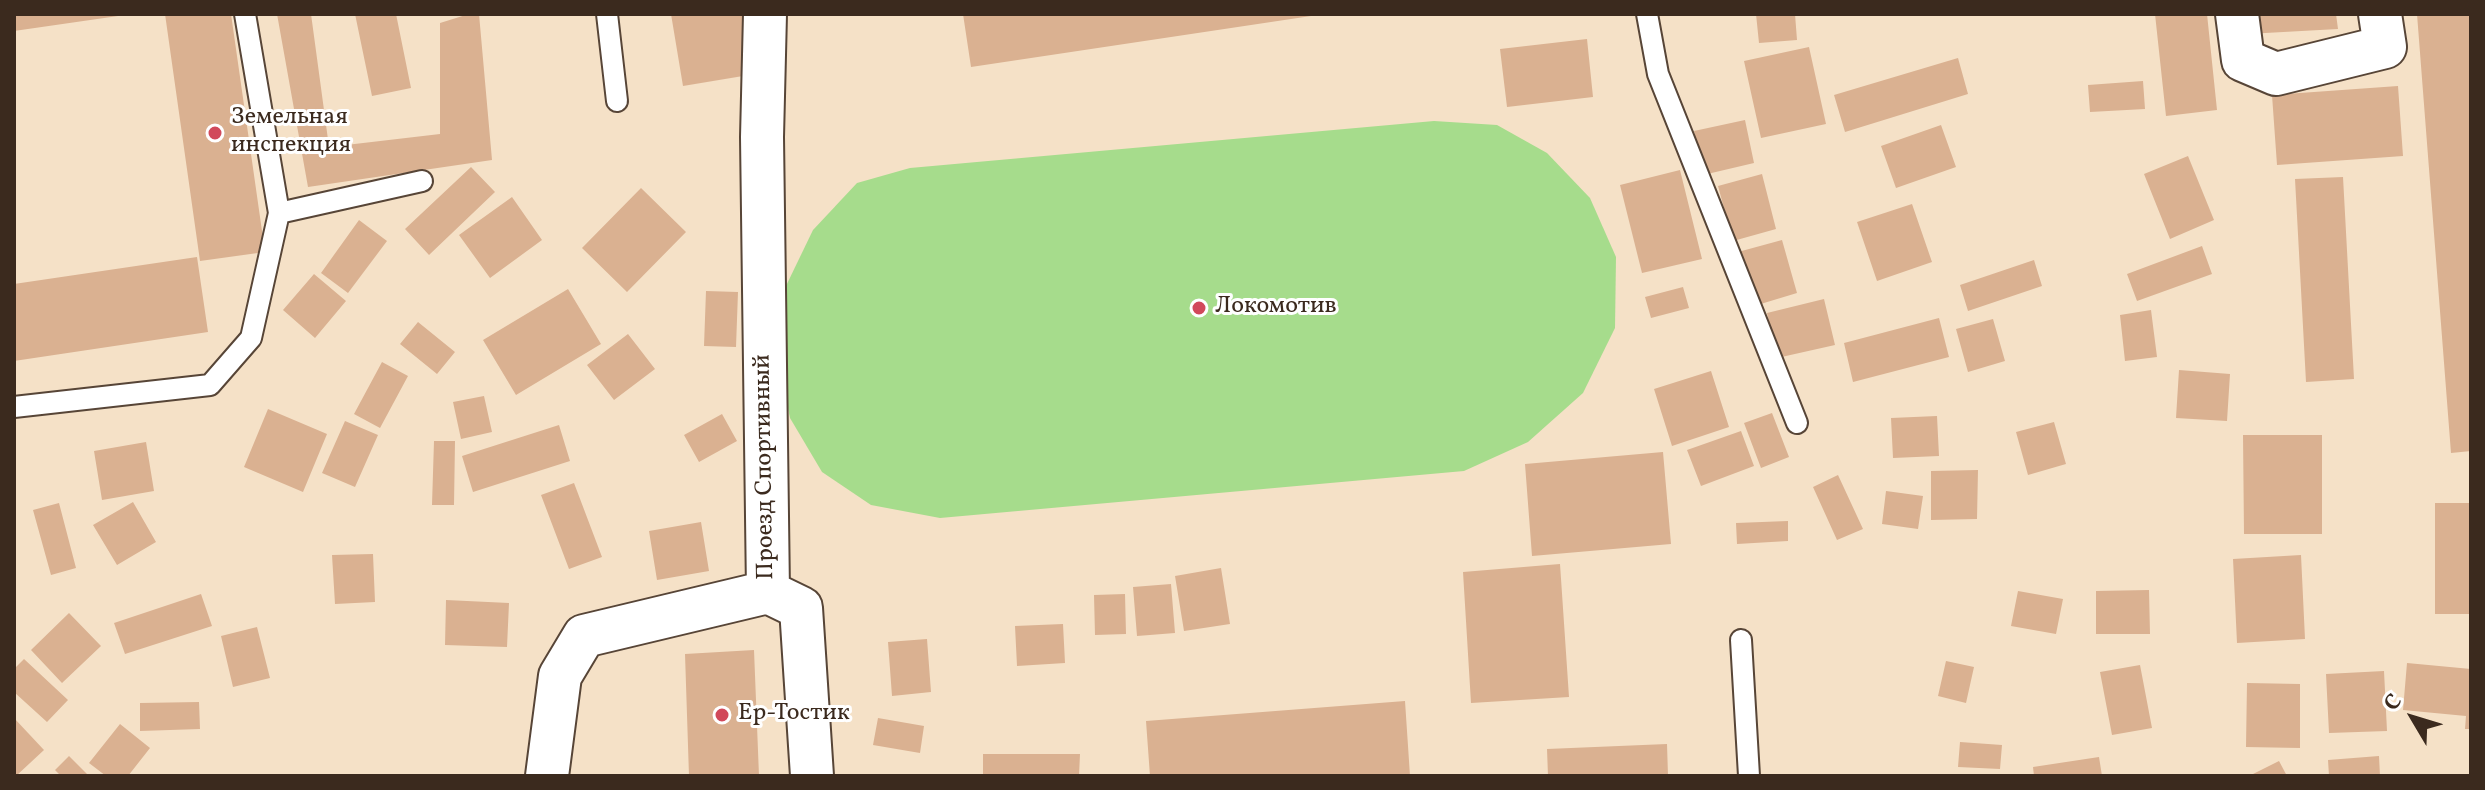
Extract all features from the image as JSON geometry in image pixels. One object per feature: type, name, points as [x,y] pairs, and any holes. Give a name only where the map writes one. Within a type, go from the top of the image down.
[{"type":"street","name":"Проезд Спортивный","points":[[765,14],[762,137],[768,592],[801,608],[812,776]]},
{"type":"street","points":[[2237,14],[2243,60],[2276,74],[2385,47],[2380,14]]},
{"type":"street","points":[[547,776],[560,676],[584,636],[768,592]]},
{"type":"lane","points":[[14,407],[210,385],[251,338],[279,213],[245,14]]},
{"type":"lane","points":[[607,14],[617,101]]},
{"type":"lane","points":[[1647,14],[1658,74],[1797,423]]},
{"type":"lane","points":[[279,213],[422,181]]},
{"type":"lane","points":[[1741,640],[1749,776]]},
{"type":"green space","name":"Локомотив","points":[[1434,121],[1497,125],[1547,153],[1590,198],[1616,257],[1615,328],[1583,393],[1528,442],[1464,471],[940,518],[871,505],[822,472],[790,418],[777,353],[785,288],[813,230],[857,183],[910,168]]},
{"type":"building","points":[[14,14],[118,14],[118,16],[14,31]]},
{"type":"building","name":"Земельная инспекция","points":[[165,14],[231,14],[265,252],[200,261]]},
{"type":"building","points":[[277,14],[311,14],[329,147],[440,134],[440,23],[479,14],[492,160],[308,187]]},
{"type":"building","points":[[355,14],[396,14],[411,88],[372,96]]},
{"type":"building","points":[[671,14],[745,14],[755,74],[683,86]]},
{"type":"building","points":[[963,14],[1310,14],[1311,16],[971,67]]},
{"type":"building","points":[[1756,14],[1795,14],[1797,40],[1759,43]]},
{"type":"building","points":[[2155,14],[2207,14],[2217,110],[2166,116]]},
{"type":"building","points":[[2247,14],[2336,14],[2338,29],[2247,34]]},
{"type":"building","points":[[2417,14],[2471,14],[2471,451],[2451,453]]},
{"type":"building","points":[[1587,39],[1593,97],[1507,107],[1500,49]]},
{"type":"building","points":[[1809,47],[1826,124],[1761,138],[1744,61]]},
{"type":"building","points":[[1958,58],[1968,94],[1845,132],[1834,95]]},
{"type":"building","points":[[2143,81],[2145,109],[2090,112],[2088,85]]},
{"type":"building","points":[[2398,86],[2403,156],[2277,165],[2272,95]]},
{"type":"building","points":[[1745,120],[1754,163],[1703,175],[1694,131]]},
{"type":"building","points":[[1941,125],[1956,167],[1896,188],[1881,146]]},
{"type":"building","points":[[2188,156],[2214,220],[2170,239],[2144,174]]},
{"type":"building","points":[[471,167],[495,192],[429,255],[405,229]]},
{"type":"building","points":[[1680,170],[1702,259],[1642,273],[1620,185]]},
{"type":"building","points":[[1762,174],[1776,229],[1733,241],[1718,186]]},
{"type":"building","points":[[2343,177],[2354,379],[2306,382],[2295,179]]},
{"type":"building","points":[[641,188],[686,232],[627,292],[582,248]]},
{"type":"building","points":[[512,197],[542,240],[490,278],[459,235]]},
{"type":"building","points":[[1912,204],[1932,262],[1877,281],[1857,222]]},
{"type":"building","points":[[359,220],[387,241],[348,293],[321,273]]},
{"type":"building","points":[[1782,240],[1797,293],[1754,306],[1738,252]]},
{"type":"building","points":[[2202,246],[2212,274],[2137,301],[2127,274]]},
{"type":"building","points":[[197,257],[208,332],[14,361],[14,284]]},
{"type":"building","points":[[2034,260],[2042,286],[1968,311],[1960,285]]},
{"type":"building","points":[[314,274],[346,301],[315,338],[283,310]]},
{"type":"building","points":[[1683,287],[1689,308],[1651,318],[1645,297]]},
{"type":"building","points":[[568,289],[601,344],[516,395],[483,340]]},
{"type":"building","points":[[706,291],[738,292],[736,347],[704,346]]},
{"type":"building","points":[[1824,299],[1835,345],[1777,358],[1767,313]]},
{"type":"building","points":[[2151,310],[2157,357],[2125,361],[2120,315]]},
{"type":"building","points":[[1939,318],[1949,357],[1853,382],[1844,343]]},
{"type":"building","points":[[1993,319],[2005,361],[1968,372],[1956,329]]},
{"type":"building","points":[[418,322],[455,352],[437,374],[400,344]]},
{"type":"building","points":[[628,334],[655,369],[614,400],[587,365]]},
{"type":"building","points":[[382,362],[408,376],[380,428],[354,414]]},
{"type":"building","points":[[2179,370],[2230,374],[2227,421],[2176,418]]},
{"type":"building","points":[[1711,371],[1729,427],[1672,446],[1654,389]]},
{"type":"building","points":[[484,396],[492,432],[461,439],[453,402]]},
{"type":"building","points":[[268,409],[327,434],[303,492],[244,467]]},
{"type":"building","points":[[1772,413],[1789,457],[1761,468],[1744,423]]},
{"type":"building","points":[[722,414],[737,441],[699,462],[684,435]]},
{"type":"building","points":[[1937,416],[1939,456],[1893,458],[1891,418]]},
{"type":"building","points":[[345,421],[378,435],[355,487],[322,473]]},
{"type":"building","points":[[2054,422],[2066,464],[2028,475],[2016,432]]},
{"type":"building","points":[[559,425],[570,461],[473,492],[462,456]]},
{"type":"building","points":[[1741,431],[1754,466],[1701,486],[1687,450]]},
{"type":"building","points":[[2243,435],[2322,435],[2322,534],[2244,534]]},
{"type":"building","points":[[434,441],[455,441],[454,505],[432,505]]},
{"type":"building","points":[[146,442],[154,491],[102,500],[94,451]]},
{"type":"building","points":[[1663,452],[1671,544],[1532,556],[1525,464]]},
{"type":"building","points":[[1978,470],[1977,519],[1931,520],[1931,471]]},
{"type":"building","points":[[1838,475],[1863,529],[1837,540],[1813,487]]},
{"type":"building","points":[[574,483],[602,557],[569,569],[541,495]]},
{"type":"building","points":[[1886,491],[1923,496],[1918,529],[1882,524]]},
{"type":"building","points":[[133,502],[156,542],[117,565],[93,525]]},
{"type":"building","points":[[59,503],[76,568],[51,575],[33,510]]},
{"type":"building","points":[[2435,503],[2471,503],[2471,614],[2435,614]]},
{"type":"building","points":[[1788,521],[1788,541],[1737,544],[1736,523]]},
{"type":"building","points":[[701,522],[709,571],[657,580],[649,531]]},
{"type":"building","points":[[373,554],[375,602],[335,604],[332,555]]},
{"type":"building","points":[[2301,555],[2305,639],[2237,643],[2233,559]]},
{"type":"building","points":[[1560,564],[1569,697],[1471,703],[1463,572]]},
{"type":"building","points":[[1221,568],[1230,624],[1184,631],[1175,576]]},
{"type":"building","points":[[1171,584],[1175,633],[1137,636],[1133,587]]},
{"type":"building","points":[[2149,590],[2150,634],[2096,634],[2096,591]]},
{"type":"building","points":[[2018,591],[2063,599],[2056,634],[2011,626]]},
{"type":"building","points":[[201,594],[212,626],[125,654],[114,623]]},
{"type":"building","points":[[1125,594],[1126,634],[1095,635],[1094,595]]},
{"type":"building","points":[[446,600],[509,603],[507,647],[445,645]]},
{"type":"building","points":[[69,613],[101,646],[62,683],[31,650]]},
{"type":"building","points":[[1063,624],[1065,663],[1017,666],[1015,626]]},
{"type":"building","points":[[257,627],[270,678],[233,687],[221,636]]},
{"type":"building","points":[[927,639],[931,692],[892,696],[888,642]]},
{"type":"building","name":"Ер-Тостик","points":[[754,650],[759,776],[689,776],[685,654]]},
{"type":"building","points":[[24,659],[68,700],[47,722],[14,692],[14,669]]},
{"type":"building","points":[[1946,661],[1974,667],[1966,703],[1938,696]]},
{"type":"building","points":[[2407,663],[2471,669],[2471,729],[2465,729],[2466,716],[2403,710]]},
{"type":"building","points":[[2140,665],[2152,728],[2112,735],[2100,672]]},
{"type":"building","points":[[2384,671],[2387,731],[2329,733],[2326,674]]},
{"type":"building","points":[[2247,683],[2300,684],[2300,748],[2246,747]]},
{"type":"building","points":[[1405,701],[1410,776],[1150,776],[1146,721]]},
{"type":"building","points":[[199,702],[200,729],[140,731],[140,703]]},
{"type":"building","points":[[14,718],[44,750],[16,776],[14,776]]},
{"type":"building","points":[[878,718],[924,726],[920,753],[873,745]]},
{"type":"building","points":[[120,724],[150,748],[128,776],[106,776],[89,763]]},
{"type":"building","points":[[1960,742],[2002,745],[2000,769],[1958,767]]},
{"type":"building","points":[[1667,744],[1668,776],[1548,776],[1547,749]]},
{"type":"building","points":[[983,754],[1080,754],[1079,776],[983,776]]},
{"type":"building","points":[[69,756],[89,776],[61,776],[55,770]]},
{"type":"building","points":[[2379,756],[2380,776],[2329,776],[2328,760]]},
{"type":"building","points":[[2099,757],[2102,776],[2034,776],[2033,767]]},
{"type":"building","points":[[2279,761],[2287,776],[2249,776]]},
{"type":"place","name":"Земельная инспекция","points":[[215,133]]},
{"type":"place","name":"Локомотив","points":[[1199,308]]},
{"type":"place","name":"Ер-Тостик","points":[[722,715]]}]
